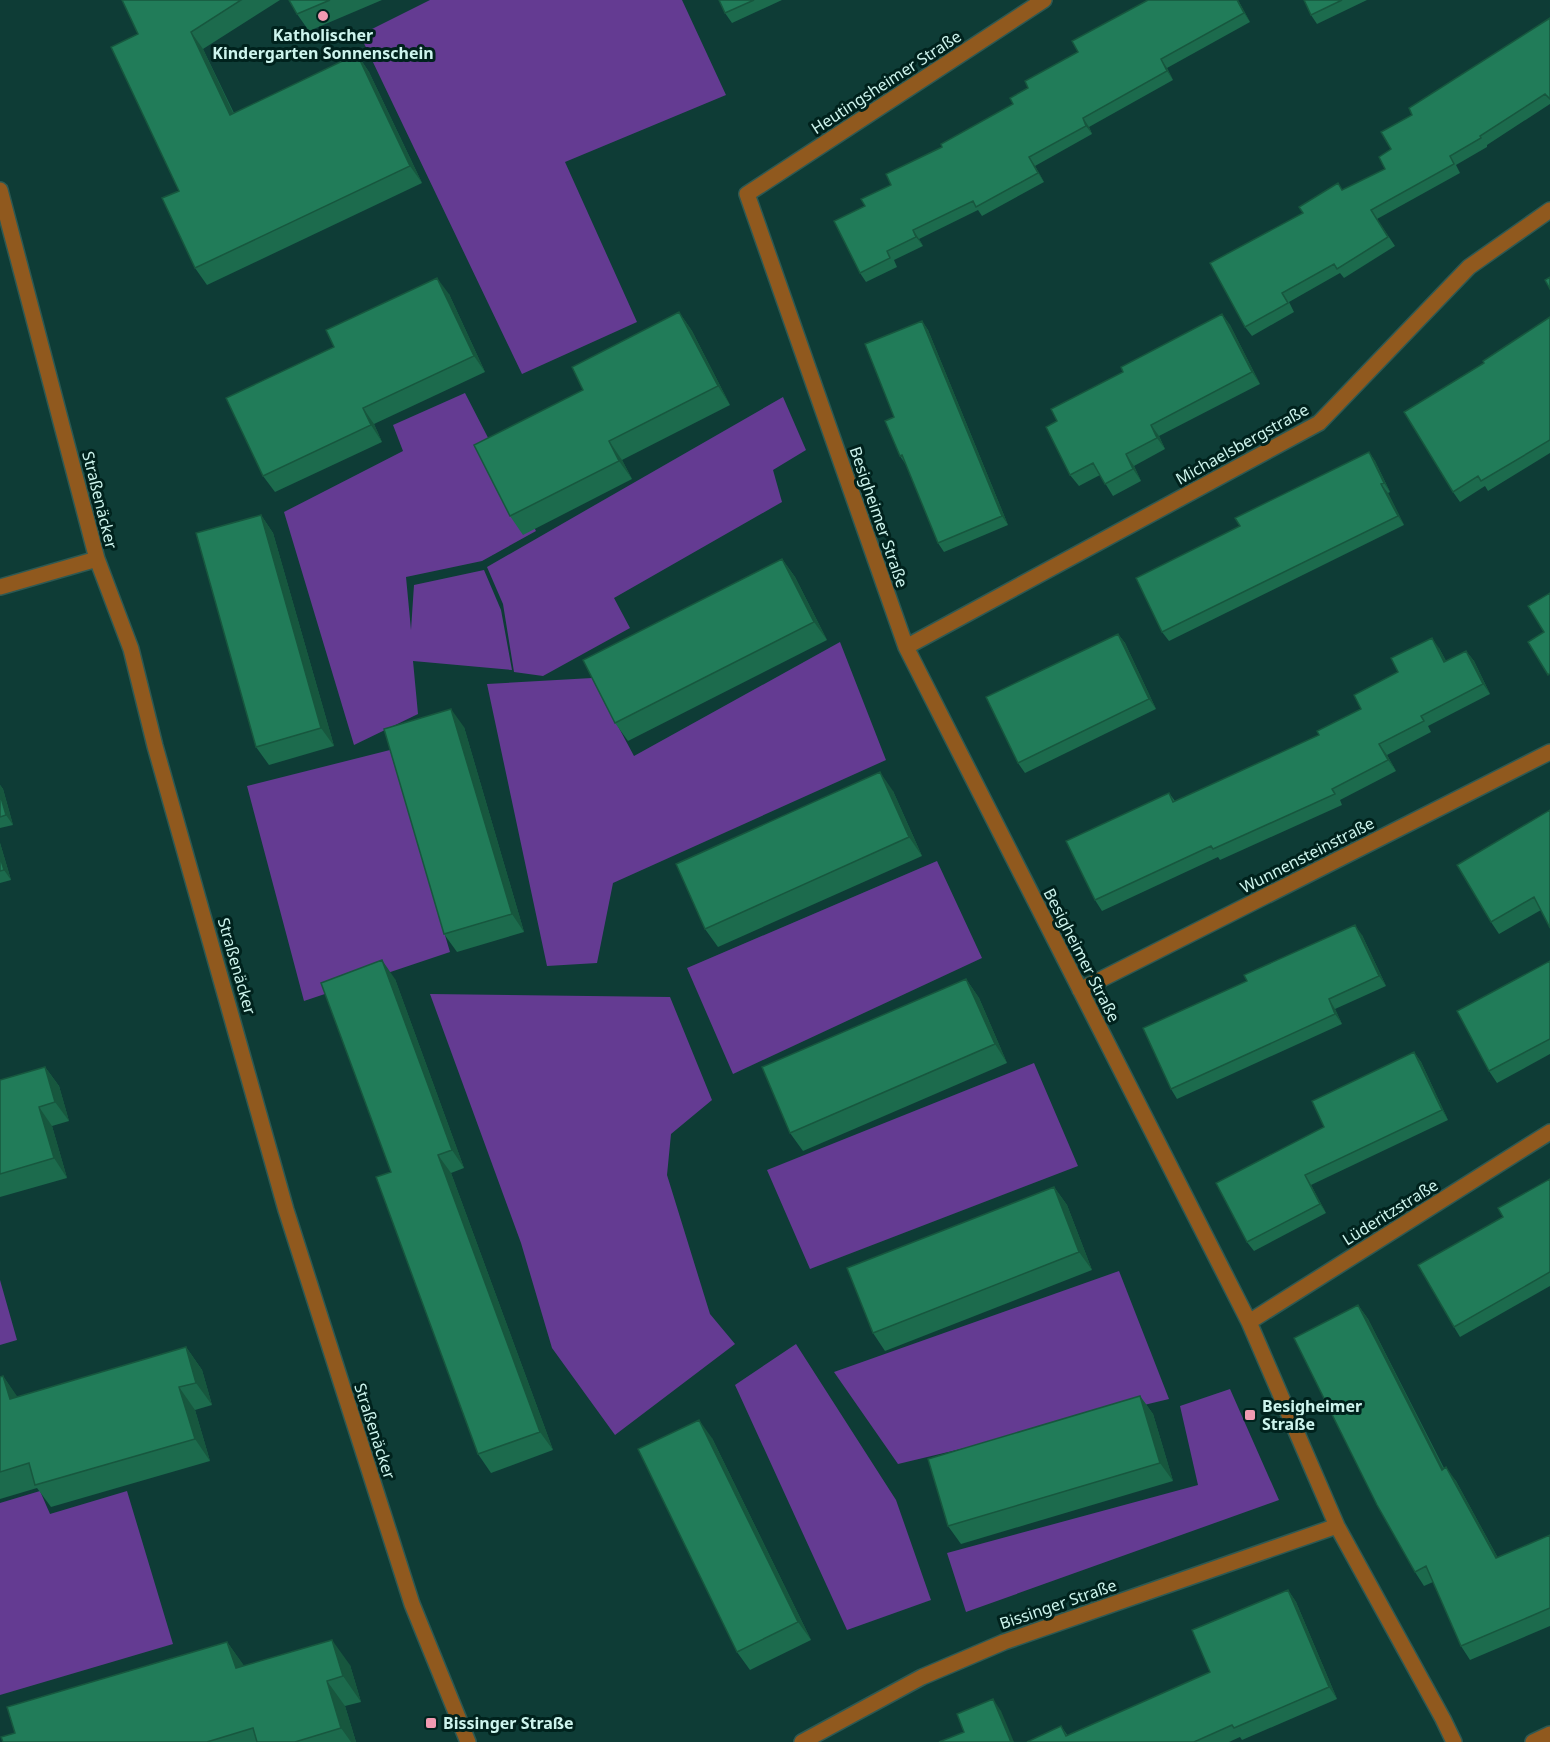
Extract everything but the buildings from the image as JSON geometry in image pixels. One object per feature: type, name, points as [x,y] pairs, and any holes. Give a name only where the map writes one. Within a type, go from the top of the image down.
[{"type":"street","name":"Heutingsheimer Straße","points":[[747,194],[1044,0]]},
{"type":"street","name":"Straßenäcker","points":[[0,190],[97,559],[131,649],[155,746],[279,1187],[316,1309],[412,1604],[468,1742]]},
{"type":"street","name":"Besigheimer Straße","points":[[747,194],[906,647],[1249,1322],[1337,1526],[1454,1742]]},
{"type":"street","name":"Michaelsbergstraße","points":[[906,647],[1319,423],[1469,267],[1550,210]]},
{"type":"street","points":[[0,587],[97,559]]},
{"type":"street","name":"Wunnensteinstraße","points":[[1080,990],[1550,752]]},
{"type":"street","name":"Lüderitzstraße","points":[[1249,1322],[1550,1132]]},
{"type":"street","name":"Bissinger Straße","points":[[802,1742],[922,1677],[983,1650],[1337,1526]]},
{"type":"street","points":[[1533,1742],[1550,1734]]},
{"type":"shaded area","points":[[430,0],[682,0],[726,95],[565,162],[637,322],[522,374],[360,35]]},
{"type":"shaded area","points":[[465,393],[536,531],[482,561],[406,577],[411,630],[414,585],[484,570],[501,610],[512,670],[413,661],[418,714],[354,745],[284,512],[403,451],[393,425]]},
{"type":"shaded area","points":[[783,397],[806,450],[773,470],[782,502],[614,598],[630,628],[543,676],[514,672],[503,604],[487,567]]},
{"type":"shaded area","points":[[840,642],[886,760],[613,883],[597,963],[547,966],[487,684],[592,678],[634,756]]},
{"type":"shaded area","points":[[390,750],[450,952],[304,1001],[247,786]]},
{"type":"shaded area","points":[[937,861],[982,958],[733,1074],[687,968]]},
{"type":"shaded area","points":[[430,994],[670,997],[712,1100],[671,1134],[667,1175],[710,1314],[735,1344],[615,1435],[552,1348],[521,1243]]},
{"type":"shaded area","points":[[1034,1063],[1078,1166],[810,1269],[767,1170]]},
{"type":"shaded area","points":[[1119,1271],[1169,1399],[898,1464],[834,1372]]},
{"type":"shaded area","points":[[0,1280],[17,1340],[0,1345]]},
{"type":"shaded area","points":[[796,1344],[896,1500],[931,1600],[847,1630],[735,1385]]},
{"type":"shaded area","points":[[1230,1389],[1279,1500],[966,1612],[947,1553],[1198,1485],[1180,1406]]},
{"type":"shaded area","points":[[40,1491],[50,1514],[127,1491],[173,1644],[0,1695],[0,1503]]},
{"type":"place","name":"Katholischer Kindergarten Sonnenschein","points":[[323,16]]},
{"type":"place","name":"Besigheimer Straße","points":[[1250,1415]]},
{"type":"place","name":"Bissinger Straße","points":[[431,1723]]}]
